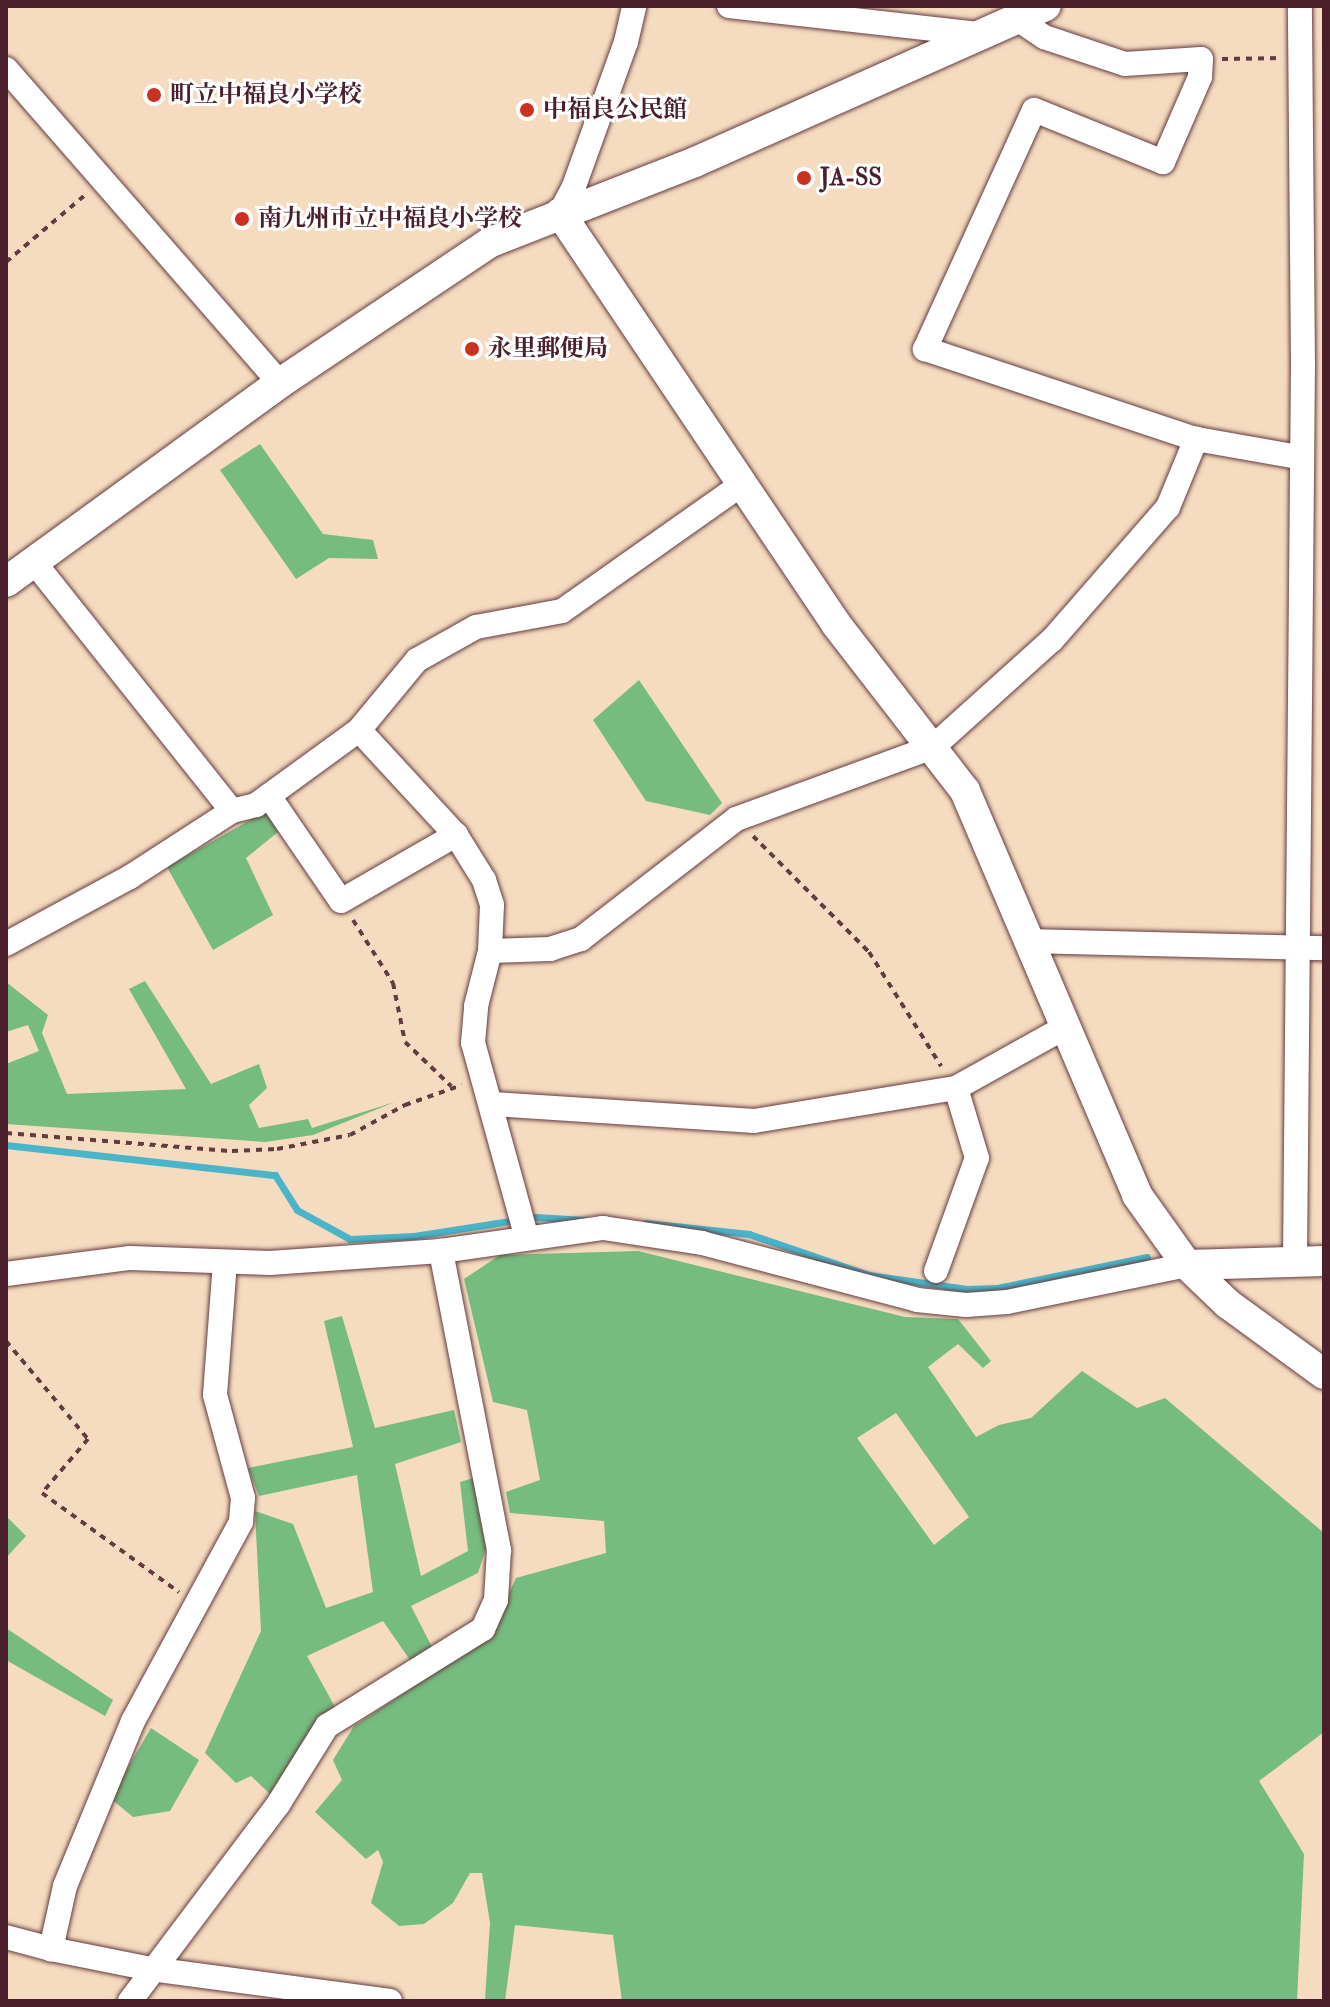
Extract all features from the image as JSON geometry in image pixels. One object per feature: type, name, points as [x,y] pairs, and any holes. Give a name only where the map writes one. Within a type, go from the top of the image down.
[{"type":"street","points":[[560,213],[573,189],[621,57],[634,6]]},
{"type":"street","points":[[729,6],[980,34]]},
{"type":"street","points":[[6,582],[280,383],[491,242],[695,162],[1046,6]]},
{"type":"street","points":[[6,1274],[130,1258],[225,1262],[441,1251],[524,1222],[603,1228],[673,1239],[917,1300],[966,1305],[1007,1302],[1187,1265],[1310,1261],[1312,948],[1298,457],[1313,365],[1300,6]]},
{"type":"street","points":[[1016,18],[1044,37],[1125,64],[1201,59],[1200,77],[1163,162],[1034,110],[925,349],[1196,439],[1298,457]]},
{"type":"street","points":[[6,69],[280,383]]},
{"type":"street","points":[[560,213],[836,624],[965,791],[1123,1168],[1187,1265],[1228,1304],[1324,1374]]},
{"type":"street","points":[[490,951],[550,949],[581,939],[736,819],[933,747],[1052,640],[1168,507],[1196,439]]},
{"type":"street","points":[[6,944],[130,877],[232,811],[269,796],[359,730],[417,660],[476,627],[562,611],[742,484]]},
{"type":"street","points":[[34,562],[232,811]]},
{"type":"street","points":[[359,730],[456,835],[484,880],[492,905],[490,951],[476,1006],[473,1043],[524,1222]]},
{"type":"street","points":[[269,796],[341,901],[456,835]]},
{"type":"street","points":[[1028,941],[1312,948]]},
{"type":"street","points":[[489,1094],[754,1121],[956,1088],[1064,1028]]},
{"type":"street","points":[[936,1271],[977,1158],[956,1088]]},
{"type":"street","points":[[130,2001],[151,1969],[279,1803],[327,1726],[483,1629],[496,1600],[499,1550],[441,1251]]},
{"type":"street","points":[[51,1949],[65,1886],[133,1721],[194,1603],[241,1522],[243,1498],[215,1395],[225,1262]]},
{"type":"street","points":[[6,1937],[151,1969],[390,2001]]},
{"type":"path","points":[[1201,59],[1300,58]]},
{"type":"path","points":[[6,262],[102,181]]},
{"type":"path","points":[[736,819],[869,952],[906,1018],[956,1088]]},
{"type":"path","points":[[341,901],[393,983],[405,1042],[451,1086],[489,1094]]},
{"type":"path","points":[[6,1133],[232,1151],[277,1149],[350,1135],[451,1086]]},
{"type":"path","points":[[6,1341],[88,1439],[42,1493],[194,1603]]},
{"type":"green space","points":[[260,444],[323,534],[373,540],[378,559],[329,558],[296,579],[220,470]]},
{"type":"green space","points":[[639,680],[722,803],[710,815],[646,801],[593,720]]},
{"type":"green space","points":[[266,811],[278,832],[246,858],[273,915],[213,950],[167,867]]},
{"type":"green space","points":[[145,981],[211,1084],[259,1064],[267,1088],[249,1105],[259,1128],[308,1119],[312,1128],[395,1102],[313,1135],[265,1142],[6,1124],[6,1064],[39,1051],[28,1025],[6,1032],[6,982],[48,1015],[42,1033],[67,1094],[186,1089],[129,989]]},
{"type":"green space","points":[[638,1251],[905,1317],[958,1319],[991,1361],[983,1368],[958,1344],[928,1367],[976,1437],[999,1425],[1031,1418],[1082,1371],[1137,1408],[1165,1398],[1324,1533],[1324,1732],[1259,1781],[1304,1854],[1297,2001],[622,2001],[613,1935],[515,1925],[505,2001],[492,2001],[485,2000],[490,1923],[482,1873],[470,1873],[453,1903],[424,1924],[399,1926],[371,1903],[383,1862],[378,1850],[366,1859],[315,1812],[342,1780],[333,1760],[354,1726],[488,1638],[516,1578],[606,1553],[604,1521],[510,1513],[506,1492],[540,1480],[527,1410],[493,1402],[464,1279],[500,1255]],"holes":[[[896,1413],[969,1517],[934,1545],[857,1438]]]},
{"type":"green space","points":[[342,1316],[375,1428],[454,1410],[461,1442],[395,1464],[421,1576],[468,1551],[460,1482],[473,1478],[487,1545],[478,1573],[411,1606],[432,1647],[410,1660],[383,1621],[307,1656],[335,1707],[272,1796],[251,1776],[236,1783],[205,1753],[261,1631],[255,1511],[293,1524],[326,1608],[373,1592],[357,1475],[259,1496],[248,1468],[353,1447],[324,1321]]},
{"type":"green space","points":[[6,1516],[26,1536],[6,1558]]},
{"type":"green space","points":[[6,1628],[113,1700],[105,1716],[6,1660]]},
{"type":"green space","points":[[151,1728],[199,1760],[170,1811],[133,1817],[110,1798]]},
{"type":"waterway","points":[[6,1145],[275,1175],[297,1210],[350,1239],[414,1236],[536,1217],[585,1220]]},
{"type":"waterway","points":[[646,1223],[749,1234],[869,1275],[967,1289],[997,1288],[1147,1257]]},
{"type":"place","name":"町立中福良小学校","points":[[154,95]]},
{"type":"place","name":"中福良公民館","points":[[527,110]]},
{"type":"place","name":"JA-SS","points":[[804,178]]},
{"type":"place","name":"南九州市立中福良小学校","points":[[242,219]]},
{"type":"place","name":"永里郵便局","points":[[472,349]]}]
